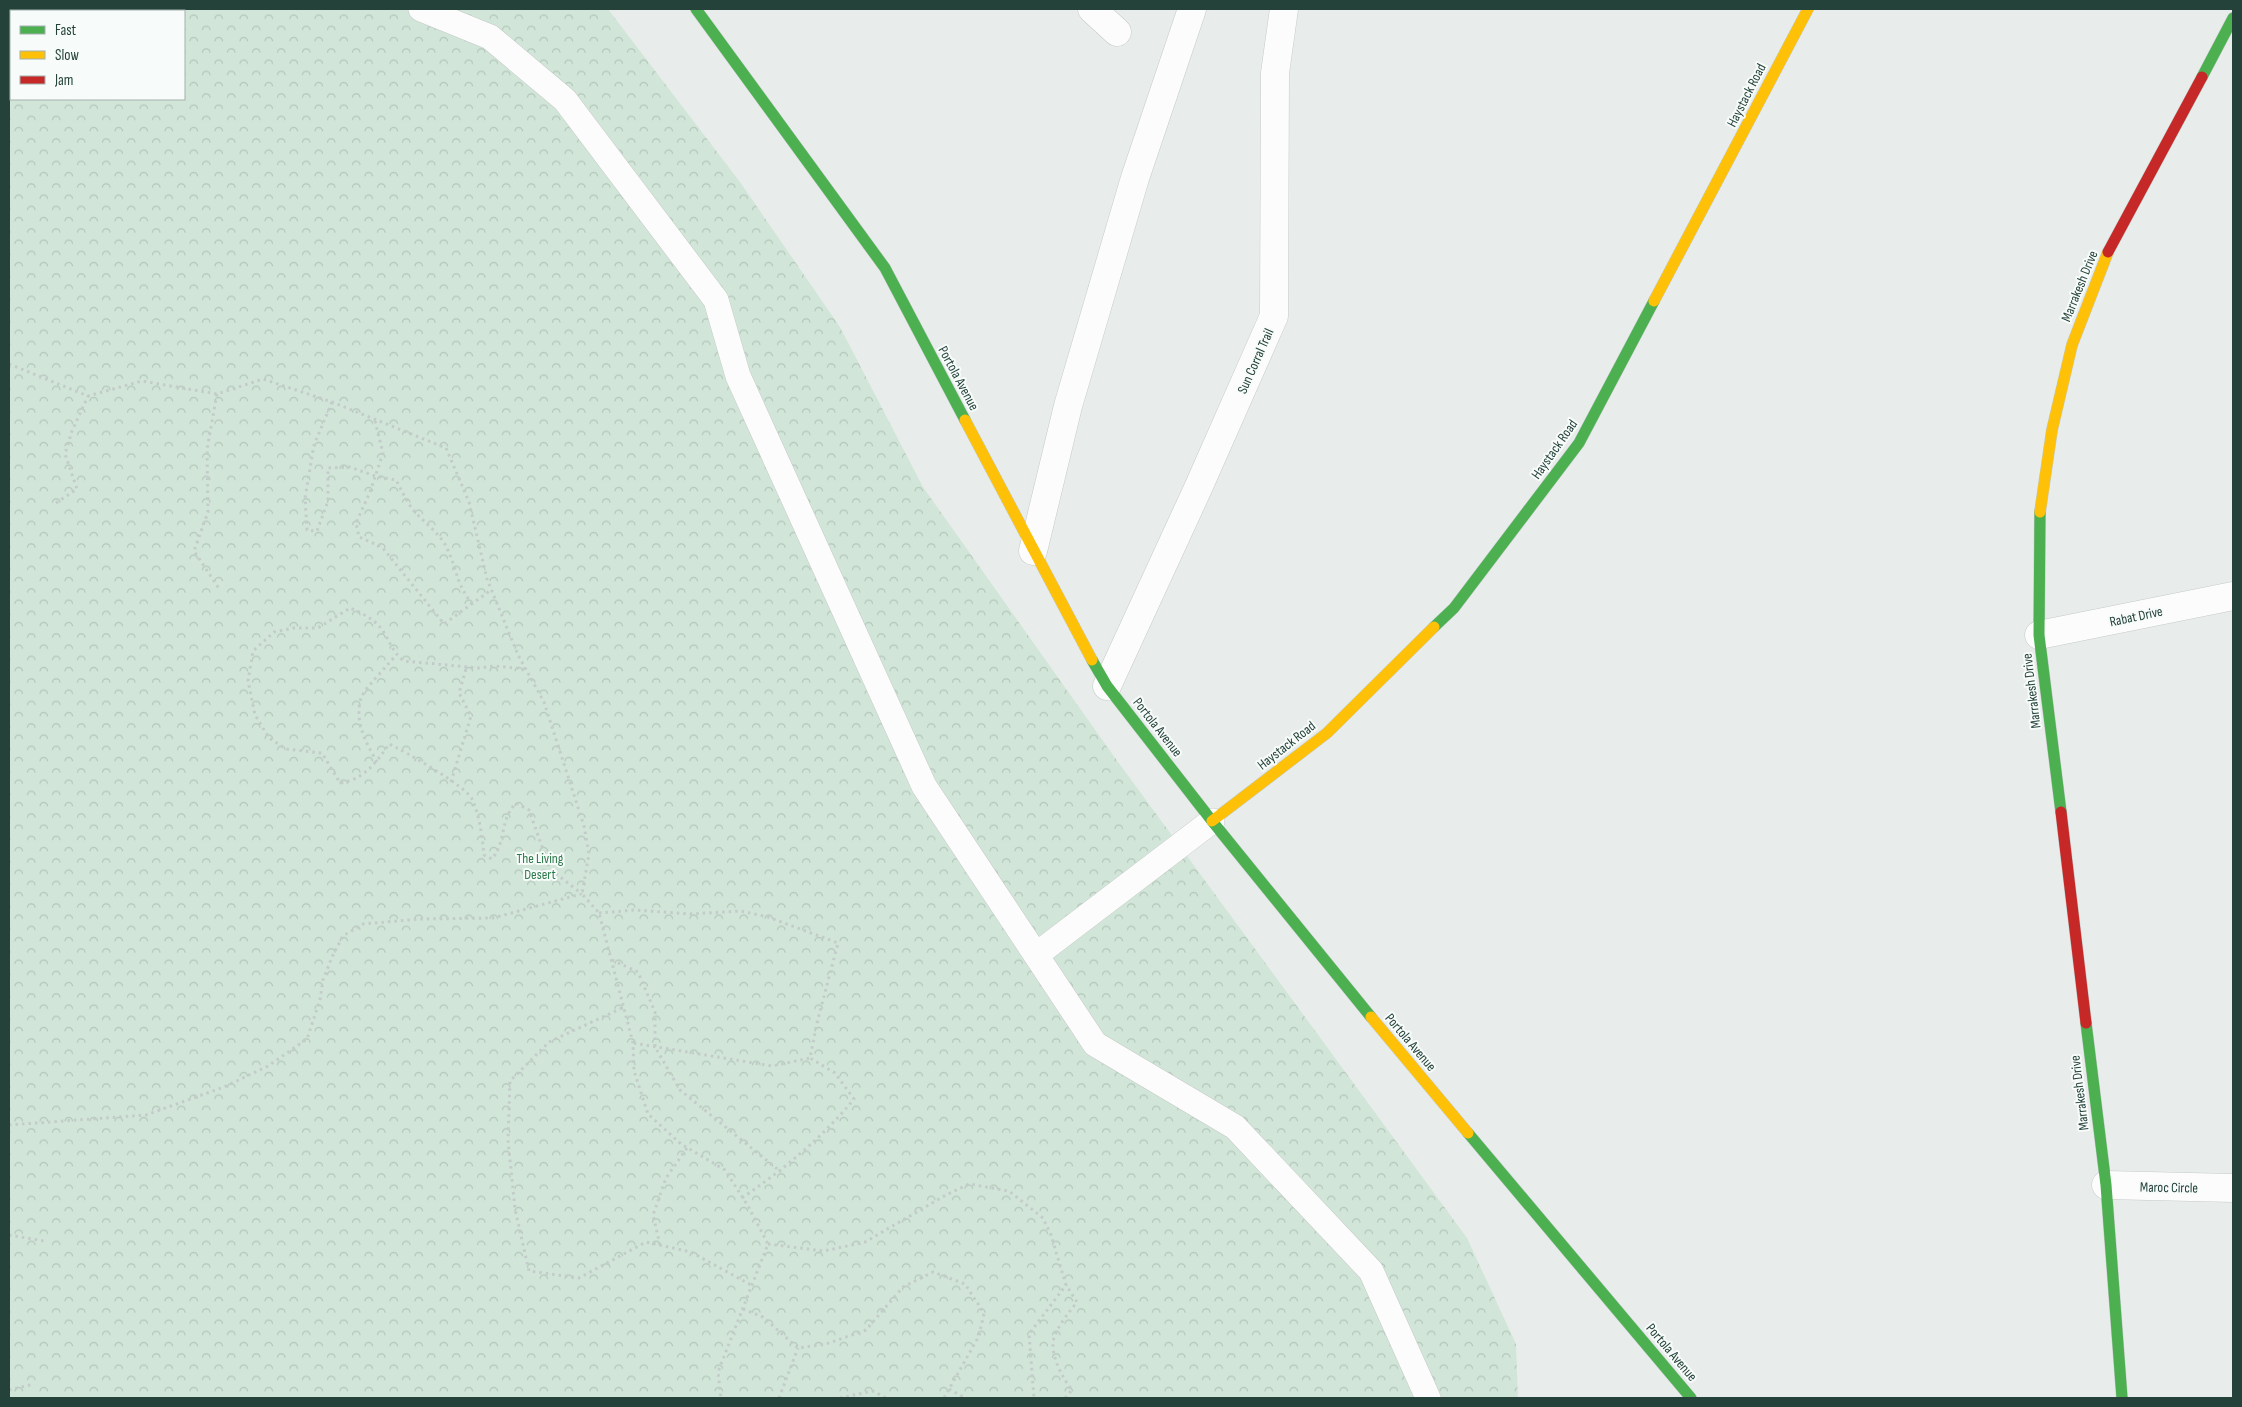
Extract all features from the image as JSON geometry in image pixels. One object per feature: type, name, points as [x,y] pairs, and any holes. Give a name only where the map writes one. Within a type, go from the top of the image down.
[{"type":"street","name":"Portola Avenue","points":[[696,9],[885,268],[1033,552],[1107,686],[1212,821],[1364,1009],[1691,1398]]},
{"type":"street","points":[[1092,9],[1117,32]]},
{"type":"street","points":[[1033,552],[1068,406],[1126,206],[1192,9]]},
{"type":"street","name":"Sun Corral Trail","points":[[1107,686],[1200,486],[1274,316],[1275,74],[1284,9]]},
{"type":"street","name":"Haystack Road","points":[[1212,821],[1326,733],[1454,608],[1580,443],[1808,9]]},
{"type":"street","name":"Marrakesh Drive","points":[[2122,1398],[2106,1185],[2039,635],[2040,507],[2052,430],[2072,345],[2102,264],[2233,18]]},
{"type":"street","name":"Rabat Drive","points":[[2039,635],[2233,596]]},
{"type":"street","name":"Maroc Circle","points":[[2106,1185],[2233,1188]]},
{"type":"lane","points":[[421,9],[490,37],[564,100],[716,300],[738,376],[924,786],[1095,1044],[1235,1127],[1371,1271],[1428,1398]]},
{"type":"lane","points":[[1036,955],[1212,821]]},
{"type":"path","points":[[9,364],[88,396],[142,381],[217,394],[263,379],[332,402],[375,421],[446,448],[469,502],[491,590],[525,669],[544,702],[584,826],[588,854],[582,894]]},
{"type":"path","points":[[217,394],[207,449],[208,512],[194,551],[220,590]]},
{"type":"path","points":[[56,502],[77,489],[66,454],[72,431],[88,396]]},
{"type":"path","points":[[332,402],[314,444],[305,498],[307,530],[317,531],[328,502],[328,468],[350,467],[375,476],[396,480],[415,512],[430,525],[446,547],[456,577],[472,604]]},
{"type":"path","points":[[375,421],[383,453],[356,522],[358,537],[382,547],[444,624],[491,590]]},
{"type":"path","points":[[525,669],[404,660],[396,655],[382,629],[366,615],[350,608],[318,628],[294,628],[274,632],[253,651],[248,682],[255,715],[270,738],[286,749],[322,753],[340,784],[355,781],[377,762],[388,744],[415,757],[461,788],[471,797],[482,836],[484,855],[492,859],[501,848],[507,812],[516,804],[529,810],[550,869],[582,894],[599,913],[612,959],[622,1008],[633,1043],[634,1071],[648,1114],[687,1147],[725,1170],[768,1244]]},
{"type":"path","points":[[377,762],[366,744],[359,722],[361,697],[396,655]]},
{"type":"path","points":[[451,782],[471,716],[459,693],[467,666]]},
{"type":"path","points":[[9,1125],[146,1115],[224,1086],[268,1066],[307,1038],[320,1000],[323,980],[332,957],[343,936],[364,924],[420,919],[493,918],[582,894]]},
{"type":"path","points":[[599,913],[635,910],[690,914],[741,911],[768,917],[838,943],[817,1022],[810,1058]]},
{"type":"path","points":[[612,959],[638,972],[654,1012],[655,1047],[680,1090],[781,1172]]},
{"type":"path","points":[[622,1008],[549,1042],[510,1081],[508,1140],[515,1209],[529,1271],[579,1278],[646,1242],[691,1252],[751,1285]]},
{"type":"path","points":[[633,1043],[772,1066],[810,1058],[835,1073],[854,1099],[836,1122],[781,1172],[742,1198]]},
{"type":"path","points":[[660,1245],[653,1215],[666,1178],[687,1147]]},
{"type":"path","points":[[768,1244],[824,1251],[865,1242],[946,1195],[969,1184],[1009,1191],[1043,1218],[1051,1235],[1066,1285],[1078,1302],[1064,1318],[1053,1342],[1061,1376],[1072,1390],[1066,1398]]},
{"type":"path","points":[[9,1235],[44,1241]]},
{"type":"path","points":[[721,1398],[718,1372],[768,1244]]},
{"type":"path","points":[[798,1348],[826,1344],[866,1330],[903,1287],[933,1272],[965,1284],[984,1313],[979,1336],[944,1398]]},
{"type":"path","points":[[1034,1398],[1029,1334],[1066,1285]]},
{"type":"path","points":[[743,1309],[764,1317],[798,1348]]},
{"type":"path","points":[[779,1398],[798,1348]]},
{"type":"path","points":[[9,1390],[34,1384]]},
{"type":"path","points":[[949,1389],[965,1398]]},
{"type":"path","points":[[840,1398],[873,1391],[886,1398]]},
{"type":"green space","name":"The Living Desert","points":[[9,9],[608,9],[740,182],[840,327],[923,487],[1113,755],[1467,1238],[1516,1344],[1518,1398],[9,1398]]},
{"type":"traffic: fast","points":[[696,9],[885,268],[965,420]]},
{"type":"traffic: fast","points":[[2202,77],[2233,18]]},
{"type":"traffic: fast","points":[[1434,627],[1454,608],[1579,443],[1654,301]]},
{"type":"traffic: fast","points":[[2040,512],[2039,635],[2061,812]]},
{"type":"traffic: fast","points":[[1092,660],[1107,686],[1212,821],[1371,1017]]},
{"type":"traffic: fast","points":[[2086,1023],[2106,1185],[2122,1398]]},
{"type":"traffic: fast","points":[[1468,1133],[1691,1398]]},
{"type":"traffic: slow","points":[[1654,301],[1808,9]]},
{"type":"traffic: slow","points":[[2040,512],[2052,430],[2072,345],[2108,252]]},
{"type":"traffic: slow","points":[[965,420],[1092,660]]},
{"type":"traffic: slow","points":[[1212,821],[1327,733],[1434,627]]},
{"type":"traffic: slow","points":[[1371,1017],[1468,1133]]},
{"type":"traffic: jam","points":[[2108,252],[2202,77]]},
{"type":"traffic: jam","points":[[2061,812],[2086,1023]]}]
